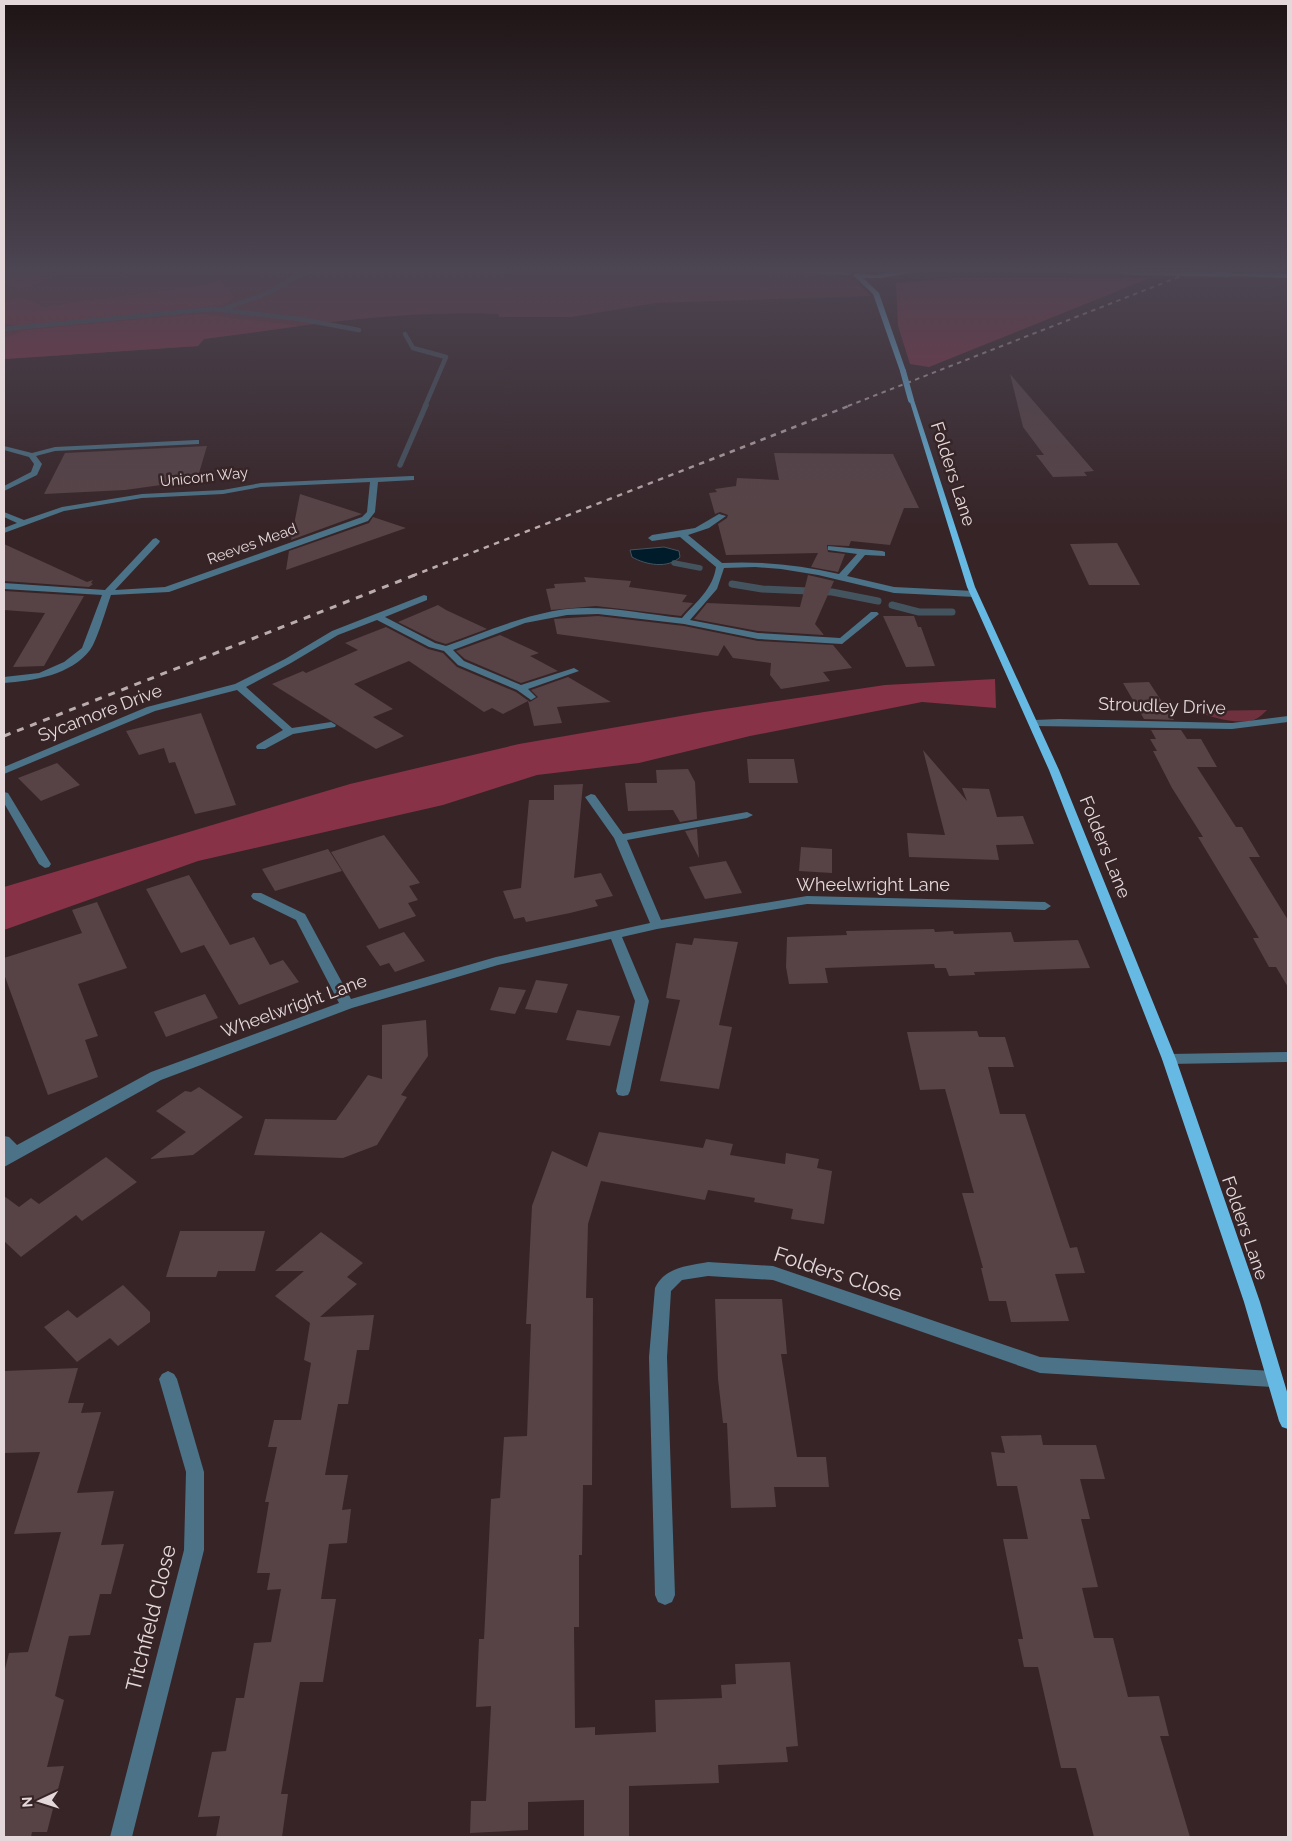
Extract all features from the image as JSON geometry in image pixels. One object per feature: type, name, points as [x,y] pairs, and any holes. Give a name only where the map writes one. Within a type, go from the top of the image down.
[{"type":"main road","name":"Folders Lane","points":[[899,357],[974,594],[1034,723],[1093,862],[1170,1059],[1252,1302],[1288,1421]]},
{"type":"street","points":[[4,448],[32,455],[55,449],[196,442]]},
{"type":"street","points":[[4,489],[34,473],[38,464],[32,455]]},
{"type":"street","name":"Unicorn Way","points":[[4,531],[62,509],[142,496],[223,492],[261,485],[411,478]]},
{"type":"street","name":"Reeves Mead","points":[[4,586],[60,592],[138,593],[166,590],[365,519],[371,512],[374,480]]},
{"type":"street","points":[[4,514],[23,523]]},
{"type":"street","points":[[652,538],[682,535],[711,524],[722,516]]},
{"type":"street","points":[[682,535],[720,566],[755,564],[781,566],[904,592],[974,594]]},
{"type":"street","points":[[4,680],[42,675],[67,664],[86,649],[107,593],[156,541]]},
{"type":"street","points":[[831,548],[882,554]]},
{"type":"street","points":[[842,578],[862,552]]},
{"type":"street","points":[[684,621],[716,584],[720,574],[720,566]]},
{"type":"street","name":"Sycamore Drive","points":[[4,771],[151,709],[239,686],[288,661],[334,633],[424,598]]},
{"type":"street","points":[[447,649],[523,621],[567,612],[598,611],[684,621],[758,636],[842,641],[874,614]]},
{"type":"street","points":[[378,617],[432,645],[447,649],[461,663],[521,688],[531,698]]},
{"type":"street","points":[[521,688],[574,671]]},
{"type":"street","points":[[239,686],[290,731]]},
{"type":"street","name":"Stroudley Drive","points":[[1034,723],[1072,721],[1232,726],[1262,724],[1288,719]]},
{"type":"street","points":[[261,747],[290,731],[331,725]]},
{"type":"street","points":[[4,795],[45,864]]},
{"type":"street","points":[[590,797],[620,838],[657,925]]},
{"type":"street","points":[[620,838],[747,815]]},
{"type":"street","points":[[257,896],[301,917],[346,1005]]},
{"type":"street","name":"Wheelwright Lane","points":[[9,1157],[156,1076],[346,1005],[496,961],[657,925],[807,900],[1045,906]]},
{"type":"street","points":[[615,934],[642,1001],[624,1091]]},
{"type":"street","points":[[1170,1059],[1288,1057]]},
{"type":"street","points":[[4,1141],[9,1157]]},
{"type":"street","name":"Folders Close","points":[[665,1595],[658,1356],[663,1288],[678,1274],[708,1269],[773,1273],[1040,1365],[1274,1379]]},
{"type":"street","name":"Titchfield Close","points":[[121,1837],[194,1550],[195,1472],[168,1379]]},
{"type":"shaded area","points":[[4,357],[35,357],[4,359]]},
{"type":"shaded area","points":[[4,357],[35,357],[4,359]]},
{"type":"shaded area","points":[[908,357],[954,357],[929,367],[910,364]]},
{"type":"shaded area","points":[[995,679],[996,708],[922,702],[750,736],[639,763],[537,775],[443,805],[198,861],[4,930],[4,887],[350,784],[519,744],[704,712],[885,685]]},
{"type":"shaded area","points":[[1267,710],[1254,720],[1239,722],[1224,720],[1194,711]]},
{"type":"water","points":[[664,547],[679,551],[680,557],[669,563],[650,564],[632,557],[630,550]]},
{"type":"building","points":[[1010,374],[1094,471],[1084,472],[1087,476],[1053,477],[1036,455],[1044,455],[1023,427]]},
{"type":"building","points":[[207,446],[197,480],[125,490],[44,494],[65,453]]},
{"type":"building","points":[[774,453],[893,454],[919,508],[904,508],[890,545],[851,541],[849,546],[827,545],[828,552],[845,554],[838,572],[811,567],[818,553],[726,555],[718,524],[727,518],[728,515],[720,512],[715,514],[709,493],[717,492],[715,489],[736,486],[737,478],[779,480]]},
{"type":"building","points":[[300,494],[362,514],[291,540]]},
{"type":"building","points":[[373,517],[406,528],[286,570],[289,551],[369,523]]},
{"type":"building","points":[[1117,543],[1140,585],[1089,585],[1070,544]]},
{"type":"building","points":[[4,544],[87,582],[93,580],[91,583],[93,584],[89,587],[4,581]]},
{"type":"building","points":[[808,575],[834,581],[815,624],[824,635],[758,631],[694,619],[707,603],[800,607]]},
{"type":"building","points":[[584,577],[631,581],[629,587],[687,595],[682,602],[693,603],[681,616],[596,606],[551,610],[546,589],[555,588],[554,584],[586,582]]},
{"type":"building","points":[[4,591],[84,596],[44,666],[13,667],[45,613],[4,610]]},
{"type":"building","points":[[438,605],[487,629],[446,644],[398,622]]},
{"type":"building","points":[[598,616],[684,626],[758,641],[833,645],[852,668],[823,672],[830,681],[781,689],[770,675],[771,663],[733,658],[724,645],[718,656],[557,634],[554,619]]},
{"type":"building","points":[[883,616],[914,616],[918,627],[921,627],[935,666],[906,667]]},
{"type":"building","points":[[386,627],[428,649],[443,653],[457,667],[516,692],[530,702],[538,697],[531,690],[568,677],[611,702],[557,707],[562,723],[534,726],[528,701],[503,714],[492,708],[484,712],[409,661],[354,684],[393,709],[373,717],[404,736],[376,749],[272,684],[303,671],[306,673],[358,650],[345,643]]},
{"type":"building","points":[[500,635],[539,653],[530,656],[558,671],[521,683],[465,659],[456,651]]},
{"type":"building","points":[[1149,682],[1174,720],[1144,719],[1123,683]]},
{"type":"building","points":[[201,713],[236,805],[195,814],[175,762],[169,763],[164,748],[139,755],[126,731]]},
{"type":"building","points":[[1151,730],[1181,730],[1187,739],[1201,739],[1217,767],[1197,767],[1236,827],[1242,827],[1260,857],[1249,857],[1288,920],[1288,987],[1276,967],[1269,967],[1253,938],[1259,938],[1198,837],[1203,837],[1172,788],[1153,751],[1157,751],[1150,739],[1156,739]]},
{"type":"building","points":[[923,750],[967,801],[962,788],[989,789],[997,817],[1023,816],[1034,844],[996,845],[999,860],[909,857],[907,833],[945,835]]},
{"type":"building","points":[[747,759],[794,759],[798,783],[749,783]]},
{"type":"building","points":[[57,763],[80,785],[41,801],[18,778]]},
{"type":"building","points":[[688,769],[695,782],[697,819],[680,822],[673,810],[628,811],[625,783],[657,783],[656,770]]},
{"type":"building","points":[[583,784],[574,878],[601,873],[613,896],[595,900],[598,906],[570,913],[526,922],[524,917],[514,919],[503,891],[521,888],[529,800],[554,800],[554,785]]},
{"type":"building","points":[[697,829],[699,858],[685,831]]},
{"type":"building","points":[[384,835],[420,883],[409,886],[418,900],[408,903],[416,916],[379,929],[331,852]]},
{"type":"building","points":[[801,847],[832,849],[832,873],[799,871]]},
{"type":"building","points":[[328,849],[342,871],[275,891],[262,869]]},
{"type":"building","points":[[726,861],[742,893],[705,899],[689,867]]},
{"type":"building","points":[[189,875],[230,945],[254,937],[270,965],[283,960],[299,982],[239,1005],[204,945],[181,953],[146,889]]},
{"type":"building","points":[[97,902],[127,968],[78,984],[98,1036],[85,1040],[98,1077],[48,1095],[4,974],[4,958],[82,933],[72,910]]},
{"type":"building","points":[[934,929],[935,932],[953,931],[954,934],[1011,932],[1014,942],[1078,940],[1090,968],[974,972],[975,975],[949,976],[946,968],[935,968],[934,964],[825,968],[828,983],[789,984],[786,967],[787,937],[847,935],[846,931]]},
{"type":"building","points":[[404,932],[425,961],[395,972],[389,963],[380,966],[366,946]]},
{"type":"building","points":[[694,938],[738,942],[719,1025],[732,1027],[719,1089],[660,1081],[680,1000],[666,998],[676,943],[692,945]]},
{"type":"building","points":[[536,980],[568,984],[557,1013],[525,1009]]},
{"type":"building","points":[[499,987],[526,990],[515,1014],[490,1010]]},
{"type":"building","points":[[205,994],[218,1018],[166,1037],[154,1012]]},
{"type":"building","points":[[577,1010],[620,1016],[610,1046],[566,1040]]},
{"type":"building","points":[[426,1020],[428,1056],[401,1095],[407,1097],[377,1145],[343,1158],[254,1155],[265,1119],[336,1120],[368,1075],[382,1079],[382,1025]]},
{"type":"building","points":[[977,1031],[979,1037],[1005,1037],[1014,1067],[988,1067],[1000,1114],[1025,1114],[1070,1248],[1077,1247],[1085,1273],[1055,1274],[1069,1321],[1011,1322],[1006,1301],[989,1301],[981,1268],[983,1268],[962,1193],[974,1193],[945,1089],[920,1090],[907,1032]]},
{"type":"building","points":[[199,1087],[243,1117],[193,1155],[150,1159],[186,1132],[156,1111],[185,1091],[191,1092]]},
{"type":"building","points":[[599,1132],[703,1148],[706,1139],[733,1144],[730,1155],[785,1164],[786,1153],[819,1159],[817,1168],[832,1171],[824,1224],[791,1219],[793,1209],[754,1202],[755,1198],[708,1190],[705,1200],[601,1181],[588,1224],[586,1298],[593,1298],[592,1485],[583,1485],[582,1555],[579,1555],[579,1627],[574,1627],[575,1728],[595,1727],[595,1735],[656,1732],[655,1700],[722,1698],[721,1685],[736,1684],[735,1664],[790,1662],[798,1746],[786,1747],[788,1762],[718,1765],[719,1783],[629,1786],[629,1837],[584,1837],[584,1800],[528,1802],[528,1830],[470,1833],[471,1801],[486,1801],[491,1706],[476,1707],[479,1639],[484,1639],[491,1499],[500,1498],[504,1437],[527,1436],[531,1324],[526,1324],[532,1206],[552,1151],[587,1167]]},
{"type":"building","points":[[106,1157],[137,1182],[82,1221],[76,1215],[21,1257],[4,1241],[4,1196],[19,1207],[31,1198],[39,1204]]},
{"type":"building","points":[[180,1231],[265,1231],[255,1271],[218,1271],[216,1277],[166,1277]]},
{"type":"building","points":[[321,1232],[363,1263],[347,1277],[357,1284],[320,1317],[374,1315],[369,1350],[357,1350],[348,1404],[338,1404],[325,1475],[348,1475],[342,1510],[351,1509],[347,1543],[329,1544],[321,1599],[336,1599],[323,1682],[300,1682],[281,1794],[288,1794],[282,1837],[216,1837],[220,1816],[198,1817],[212,1752],[226,1751],[236,1698],[244,1698],[254,1643],[271,1642],[281,1589],[267,1590],[270,1573],[257,1573],[269,1502],[265,1502],[277,1447],[268,1447],[274,1420],[301,1420],[311,1363],[304,1360],[310,1323],[275,1296],[304,1271],[275,1271]]},
{"type":"building","points":[[123,1285],[150,1312],[150,1322],[118,1346],[110,1338],[77,1362],[44,1327],[68,1310],[77,1318]]},
{"type":"building","points":[[715,1299],[782,1299],[787,1354],[781,1354],[797,1457],[826,1457],[829,1487],[774,1487],[776,1507],[731,1508],[727,1423],[723,1423],[718,1379]]},
{"type":"building","points":[[78,1368],[68,1403],[84,1403],[81,1413],[101,1412],[77,1493],[114,1491],[101,1545],[124,1544],[111,1594],[100,1594],[90,1635],[69,1636],[55,1696],[64,1700],[47,1767],[64,1766],[47,1832],[32,1832],[31,1837],[4,1837],[4,1673],[9,1653],[28,1652],[61,1532],[14,1534],[40,1452],[4,1453],[4,1371]]},
{"type":"building","points":[[1041,1435],[1043,1445],[1096,1445],[1105,1479],[1080,1479],[1090,1519],[1081,1519],[1098,1587],[1082,1588],[1094,1638],[1113,1638],[1128,1697],[1159,1696],[1169,1736],[1160,1736],[1190,1837],[1094,1837],[1076,1768],[1061,1768],[1038,1667],[1024,1667],[1018,1639],[1023,1639],[1003,1539],[1028,1539],[1017,1486],[997,1486],[991,1452],[1005,1453],[1001,1436]]},
{"type":"waterway","points":[[425,406],[446,357]]},
{"type":"waterway","points":[[400,465],[426,405]]},
{"type":"waterway","points":[[674,563],[700,568]]},
{"type":"waterway","points":[[732,584],[762,589],[832,592],[878,601]]},
{"type":"waterway","points":[[892,605],[919,612],[952,612]]},
{"type":"railway","points":[[848,406],[974,357]]},
{"type":"railway","points":[[412,576],[851,405]]},
{"type":"railway","points":[[4,736],[415,575]]}]
